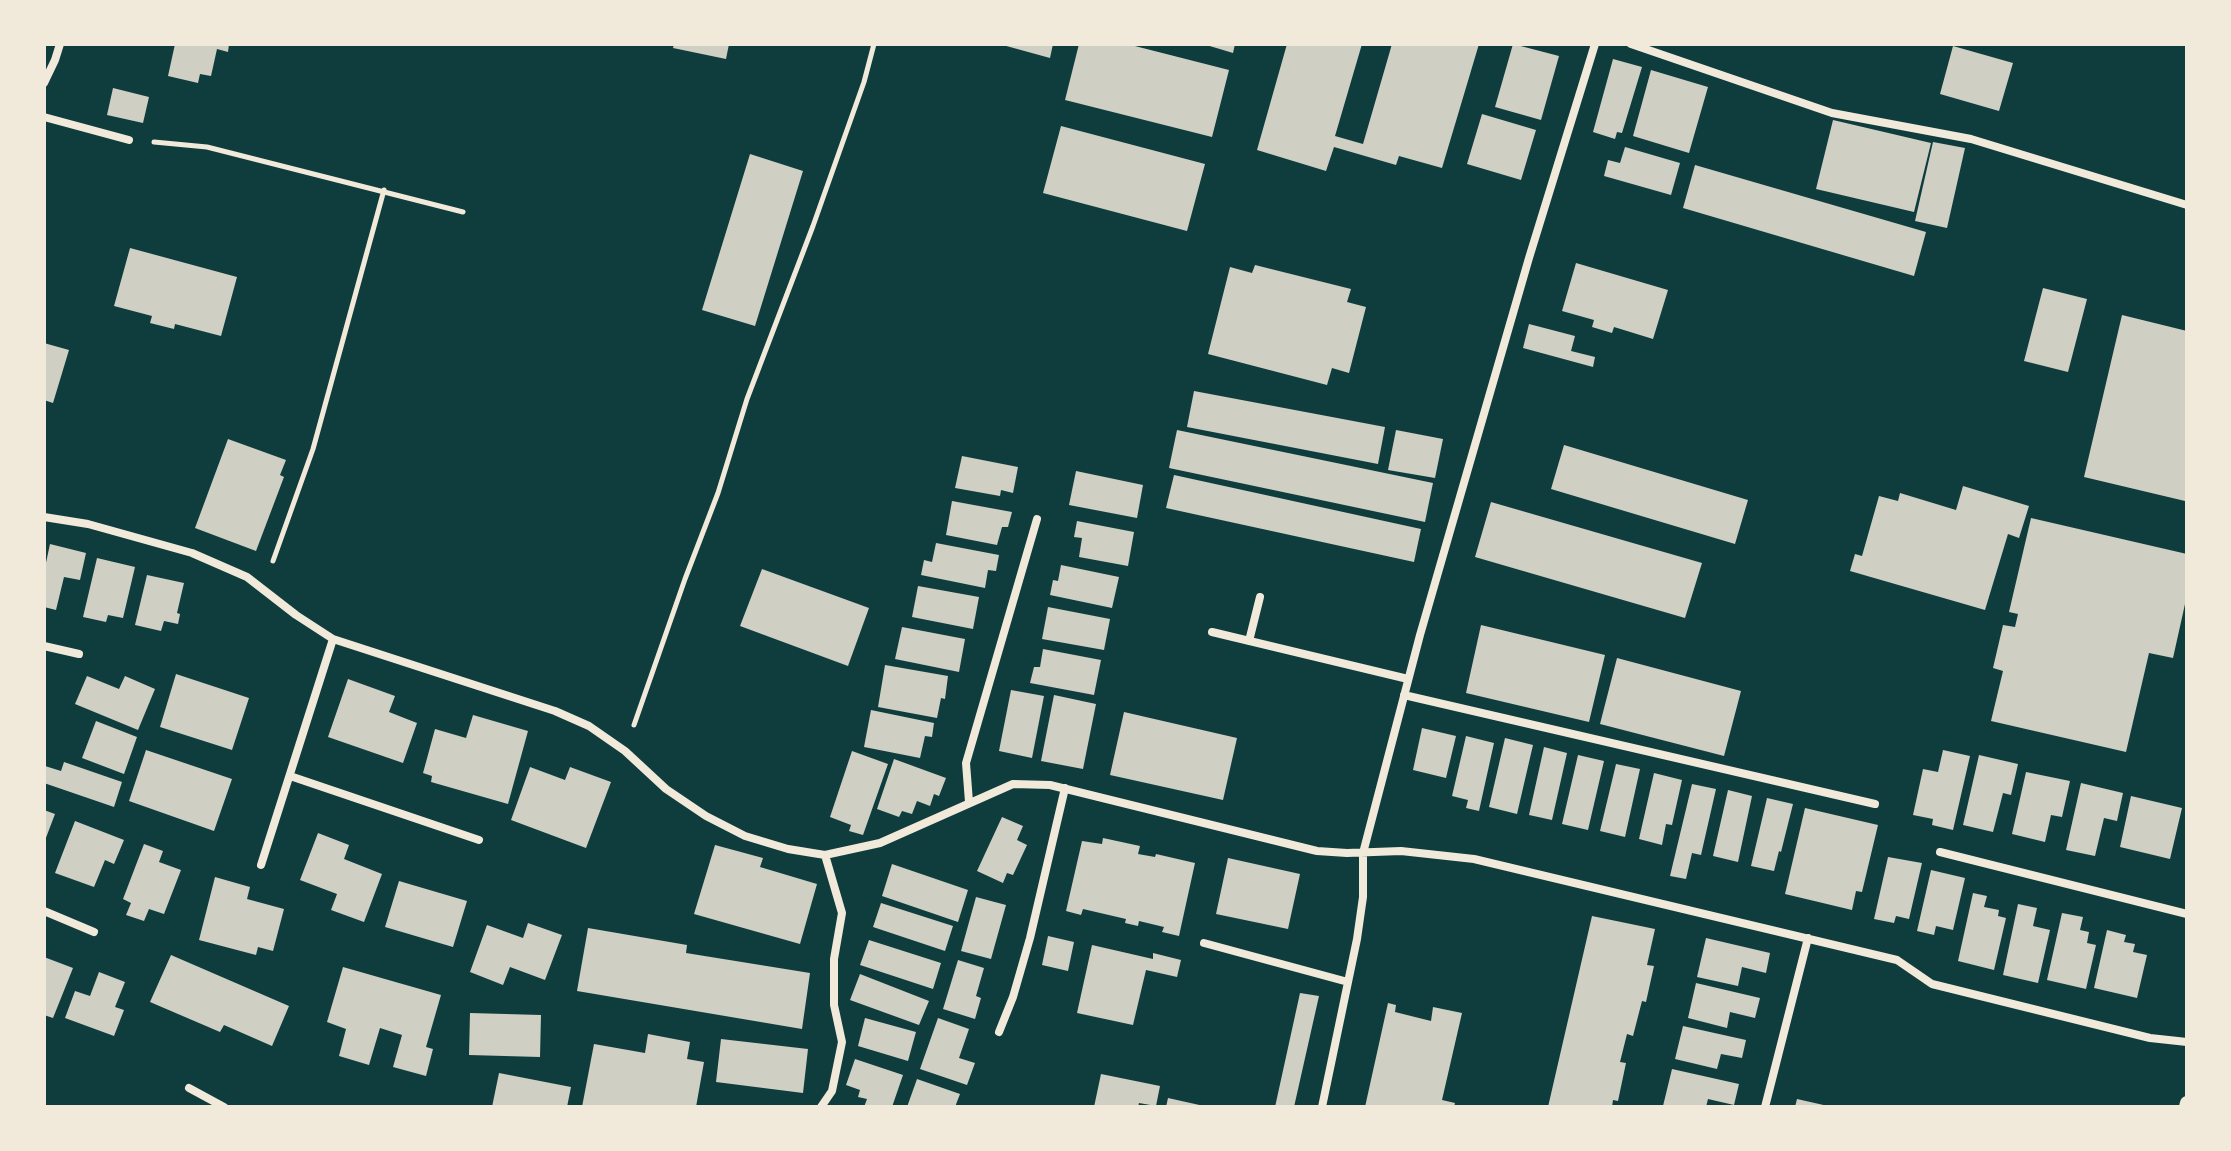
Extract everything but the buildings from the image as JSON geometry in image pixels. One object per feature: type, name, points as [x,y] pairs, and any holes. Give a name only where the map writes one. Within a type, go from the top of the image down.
[{"type":"street","points":[[44,83],[60,44]]},
{"type":"street","points":[[1322,1107],[1363,897],[1363,853],[1408,679],[1529,258],[1595,44]]},
{"type":"street","points":[[1631,44],[1832,113],[1971,139],[2187,205]]},
{"type":"street","points":[[44,117],[129,140]]},
{"type":"street","points":[[44,517],[88,524],[192,553],[247,577],[333,639],[555,711],[589,726],[625,751],[666,789],[706,816],[745,836],[788,849],[825,855],[880,843],[1013,784],[1050,785],[1317,851],[1401,851],[1474,859],[1897,960],[1932,984],[2150,1038],[2187,1042]]},
{"type":"street","points":[[969,802],[966,763],[1037,519]]},
{"type":"street","points":[[1249,641],[1260,597]]},
{"type":"street","points":[[1212,632],[1408,679]]},
{"type":"street","points":[[261,865],[333,639]]},
{"type":"street","points":[[44,646],[79,654]]},
{"type":"street","points":[[1404,695],[1875,804]]},
{"type":"street","points":[[290,776],[479,840]]},
{"type":"street","points":[[999,1032],[1030,938],[1065,788]]},
{"type":"street","points":[[1940,852],[2187,914]]},
{"type":"street","points":[[821,1107],[832,1091],[842,1042],[834,1005],[834,959],[842,913],[825,855]]},
{"type":"street","points":[[44,911],[94,932]]},
{"type":"street","points":[[1765,1107],[1808,938]]},
{"type":"street","points":[[1204,943],[1348,982]]},
{"type":"street","points":[[189,1088],[219,1106]]},
{"type":"path","points":[[625,751],[718,493],[747,399],[849,125],[874,44]]},
{"type":"path","points":[[129,140],[207,147],[463,212]]},
{"type":"path","points":[[258,586],[275,557],[313,449],[384,190]]}]
